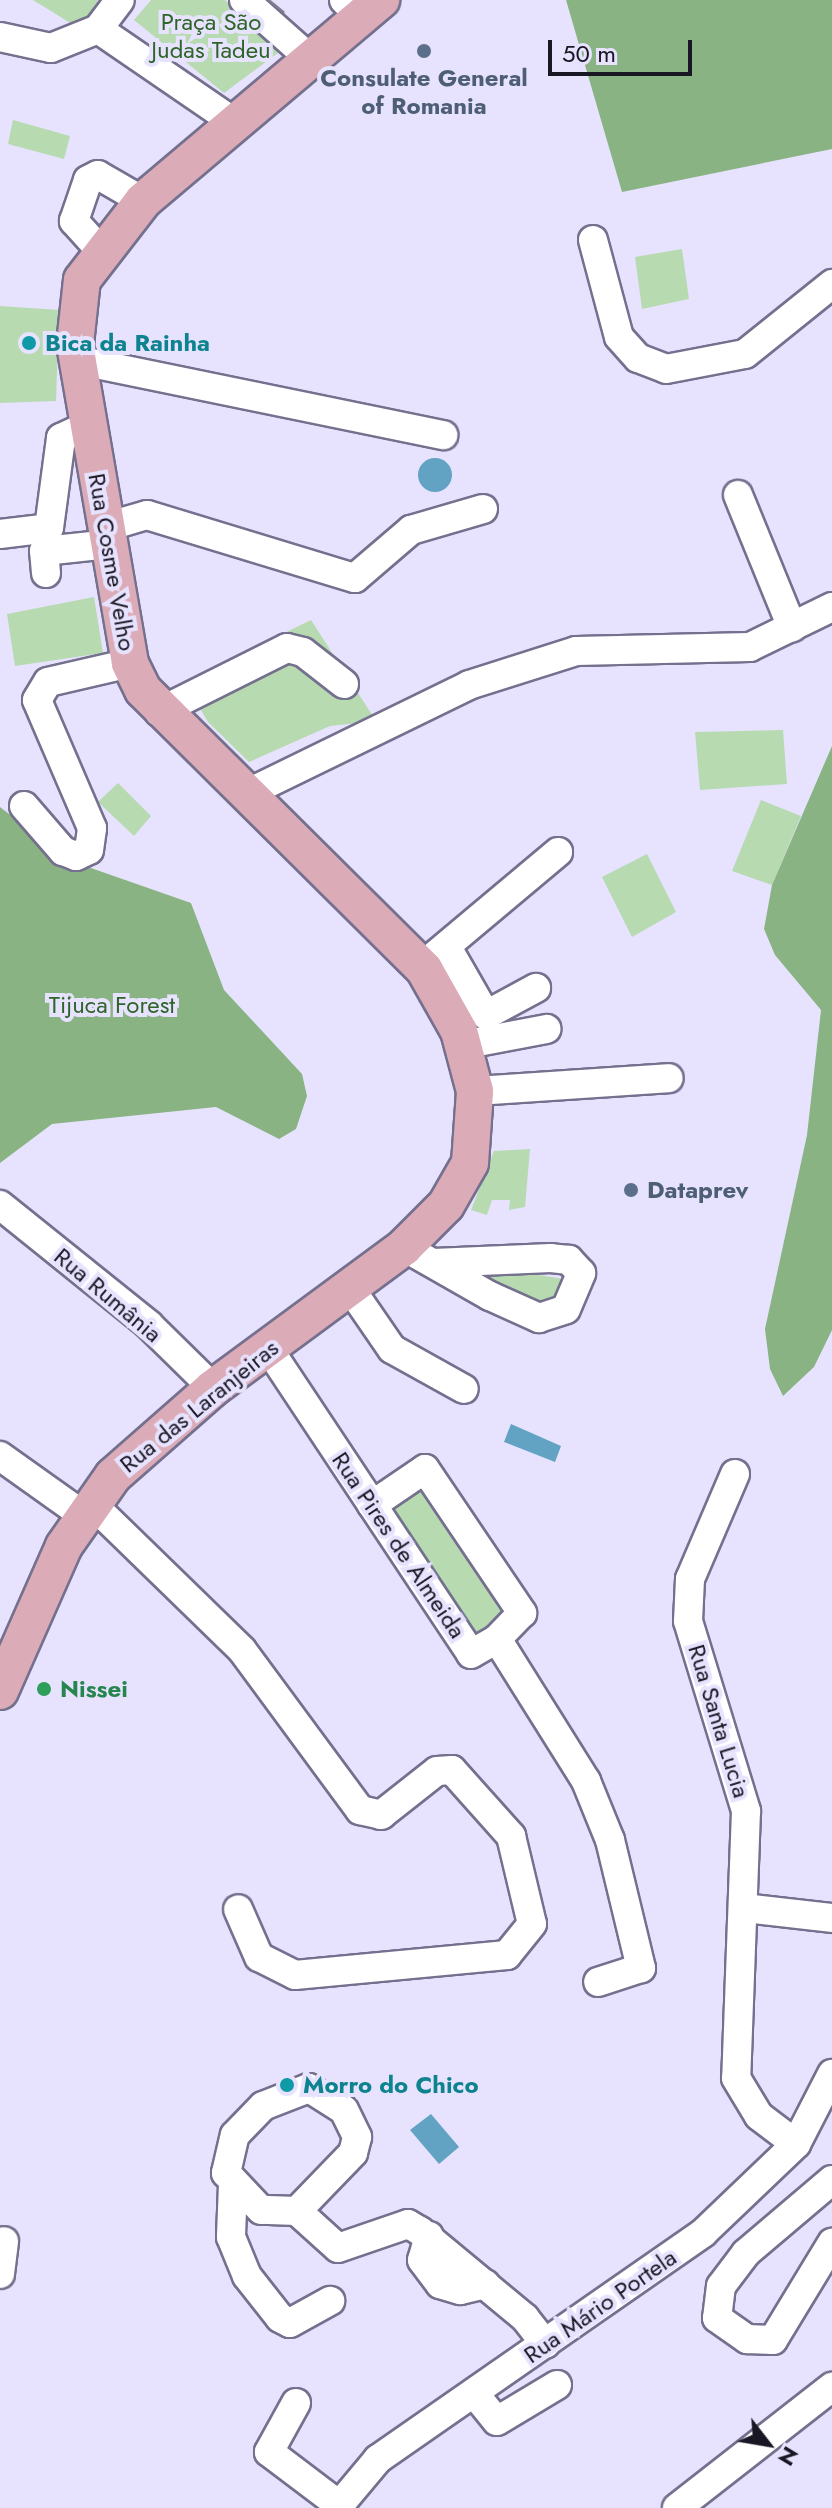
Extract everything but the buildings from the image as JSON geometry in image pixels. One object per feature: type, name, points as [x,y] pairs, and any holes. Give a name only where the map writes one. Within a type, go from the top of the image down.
[{"type":"main road","name":"Rua Cosme Velho","points":[[361,5],[143,201],[102,252],[82,280],[77,360],[130,663],[159,712],[246,794],[435,958],[468,1029],[475,1091],[470,1163],[418,1255]]},
{"type":"main road","name":"Rua das Laranjeiras","points":[[0,1691],[88,1510],[113,1476],[213,1388],[350,1288],[418,1255]]},
{"type":"street","points":[[0,37],[51,48],[98,29],[120,0]]},
{"type":"street","points":[[244,0],[307,56]]},
{"type":"street","points":[[98,29],[234,122]]},
{"type":"street","points":[[102,252],[74,221],[88,180],[98,175],[143,201]]},
{"type":"street","points":[[593,240],[619,337],[638,358],[666,369],[745,354],[832,284]]},
{"type":"street","points":[[77,360],[443,435]]},
{"type":"street","points":[[0,534],[49,528],[61,438],[87,426]]},
{"type":"street","points":[[738,495],[792,627]]},
{"type":"street","points":[[46,573],[45,551],[108,536],[147,515],[355,578],[411,530],[483,509]]},
{"type":"street","points":[[246,794],[469,685],[576,651],[750,647],[832,607]]},
{"type":"street","points":[[159,712],[287,648],[303,652],[344,684]]},
{"type":"street","points":[[24,806],[63,851],[76,856],[89,850],[92,828],[37,700],[48,682],[130,663]]},
{"type":"street","points":[[435,958],[558,852]]},
{"type":"street","points":[[468,1029],[536,988]]},
{"type":"street","points":[[468,1029],[546,1029]]},
{"type":"street","points":[[475,1091],[669,1078]]},
{"type":"street","name":"Rua Rumânia","points":[[0,1205],[149,1325],[213,1388]]},
{"type":"street","points":[[350,1288],[392,1349],[464,1389]]},
{"type":"street","name":"Rua Pires de Almeida","points":[[268,1348],[471,1654],[497,1639],[586,1781],[610,1840],[641,1970],[598,1982]]},
{"type":"street","points":[[0,1456],[88,1510],[242,1650],[360,1810],[391,1811],[437,1771],[452,1770],[511,1836],[532,1924],[507,1955],[295,1975],[259,1957],[238,1909]]},
{"type":"street","points":[[372,1505],[425,1469],[522,1613],[497,1639]]},
{"type":"street","name":"Rua Santa Lucia","points":[[735,1474],[687,1599],[746,1811],[736,2078],[759,2116],[796,2144]]},
{"type":"street","points":[[744,1908],[832,1918]]},
{"type":"street","name":"Rua Mário Portela","points":[[338,2506],[378,2459],[703,2233],[796,2144],[832,2074]]},
{"type":"street","points":[[297,2211],[345,2165],[357,2137],[344,2110],[309,2088],[263,2106],[235,2135],[226,2173],[233,2184],[261,2210],[297,2211],[338,2248],[408,2224],[429,2236],[422,2260],[440,2284],[460,2290],[485,2284],[545,2344]]},
{"type":"street","points":[[832,2180],[746,2253],[721,2286],[717,2318],[747,2339],[773,2340],[832,2243]]},
{"type":"street","points":[[233,2184],[231,2237],[247,2276],[280,2318],[290,2323],[330,2301]]},
{"type":"street","points":[[0,2274],[4,2241]]},
{"type":"street","points":[[474,2393],[497,2421],[557,2385]]},
{"type":"street","points":[[677,2508],[832,2387]]},
{"type":"street","points":[[296,2403],[269,2450],[338,2506]]},
{"type":"green space","points":[[33,0],[98,0],[80,29]]},
{"type":"green space","name":"Praça São Judas Tadeu","points":[[151,0],[225,0],[282,50],[224,93],[134,20]]},
{"type":"green space","points":[[566,0],[832,0],[832,149],[622,192]]},
{"type":"green space","points":[[13,120],[70,136],[64,159],[8,144]]},
{"type":"green space","points":[[682,249],[689,299],[642,309],[635,257]]},
{"type":"green space","points":[[0,306],[59,310],[56,401],[0,403]]},
{"type":"green space","points":[[94,597],[103,653],[15,666],[7,614]]},
{"type":"green space","points":[[311,620],[376,721],[330,726],[249,762],[208,722],[184,682]]},
{"type":"green space","points":[[783,730],[787,784],[700,790],[695,732]]},
{"type":"green space","points":[[832,746],[832,1330],[814,1367],[783,1396],[770,1369],[765,1329],[807,1135],[821,1010],[775,955],[764,929],[772,885]]},
{"type":"green space","points":[[118,783],[151,816],[134,836],[98,802]]},
{"type":"green space","points":[[761,800],[801,816],[772,885],[732,871]]},
{"type":"green space","name":"Tijuca Forest","points":[[0,807],[68,860],[191,903],[224,990],[302,1074],[307,1096],[296,1129],[279,1139],[216,1107],[52,1124],[0,1163]]},
{"type":"green space","points":[[647,854],[676,912],[632,937],[602,877]]},
{"type":"green space","points":[[530,1149],[525,1207],[509,1210],[510,1200],[492,1200],[487,1215],[471,1210],[494,1151]]},
{"type":"green space","points":[[476,1266],[565,1279],[560,1305],[494,1291],[473,1280]]},
{"type":"green space","points":[[424,1473],[525,1622],[478,1657],[372,1510]]},
{"type":"water","points":[[435,458],[447,463],[452,475],[447,487],[435,492],[423,487],[418,475],[423,463]]},
{"type":"water","points":[[511,1424],[561,1446],[555,1462],[504,1442]]},
{"type":"water","points":[[431,2114],[459,2147],[439,2164],[410,2130]]},
{"type":"tram line","points":[[269,0],[284,12]]},
{"type":"place","name":"Consulate General of Romania","points":[[424,51]]},
{"type":"place","name":"Bica da Rainha","points":[[29,343]]},
{"type":"place","name":"Dataprev","points":[[631,1190]]},
{"type":"place","name":"Nissei","points":[[44,1689]]},
{"type":"place","name":"Morro do Chico","points":[[287,2085]]}]
